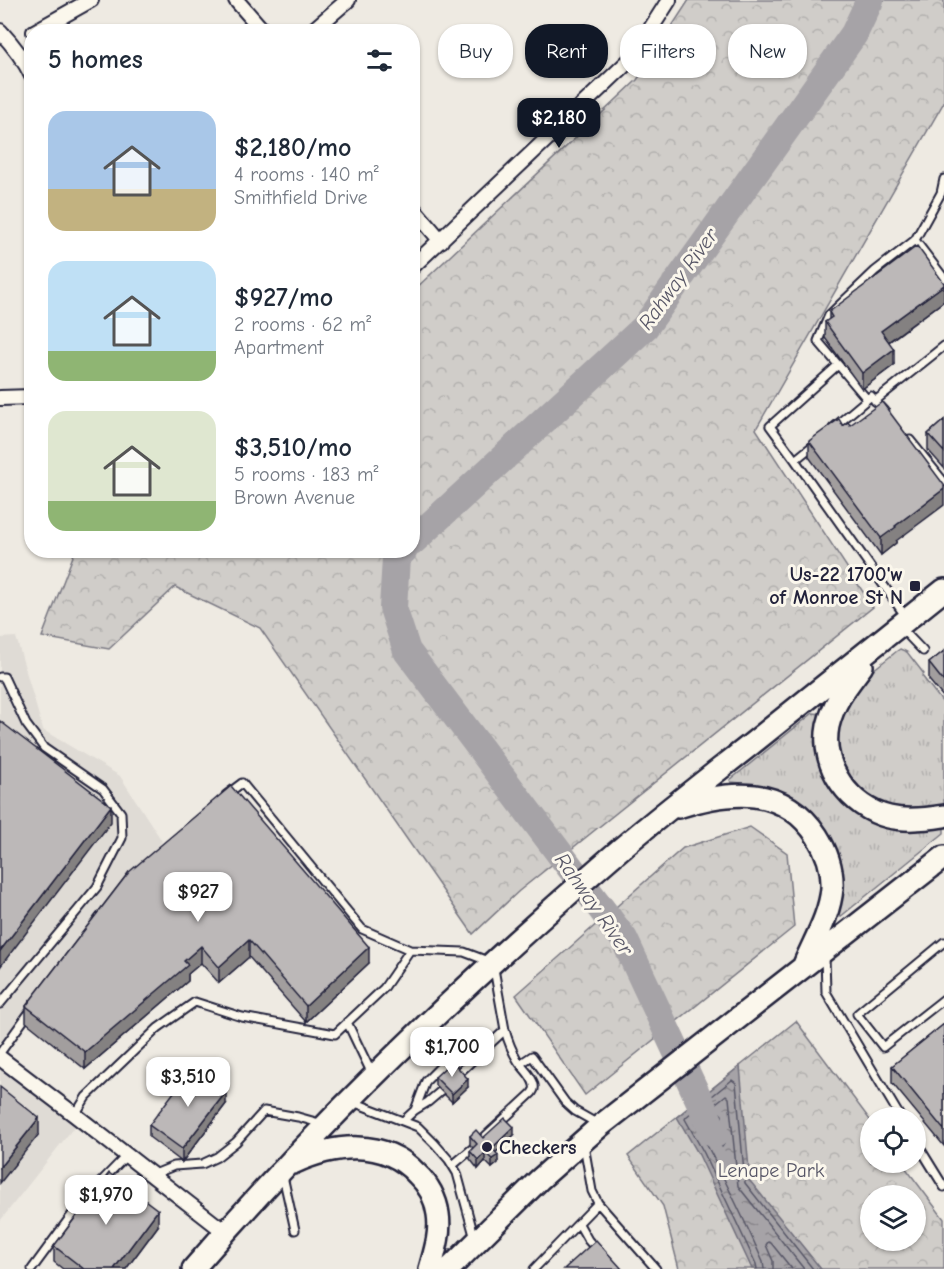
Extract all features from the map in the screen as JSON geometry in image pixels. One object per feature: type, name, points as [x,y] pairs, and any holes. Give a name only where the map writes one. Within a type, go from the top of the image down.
[{"type":"highway","points":[[193,1269],[284,1168],[373,1076],[461,991],[610,858],[944,590]]},
{"type":"highway","points":[[882,639],[845,688],[834,708],[827,739],[832,769],[844,789],[863,806],[875,812],[900,819],[944,816]]},
{"type":"highway","points":[[667,811],[713,798],[765,797],[784,804],[807,824],[819,840],[827,857],[832,888],[827,910],[802,969]]},
{"type":"highway","points":[[449,1269],[538,1180],[600,1126],[940,863]]},
{"type":"highway","points":[[284,1168],[318,1153],[361,1147],[384,1151],[404,1161],[427,1185],[438,1214],[438,1236],[430,1269]]},
{"type":"street","points":[[48,24],[91,0]]},
{"type":"street","points":[[236,0],[257,24]]},
{"type":"street","points":[[320,24],[348,0]]},
{"type":"street","points":[[420,260],[632,58],[669,0]]},
{"type":"street","points":[[0,31],[24,60]]},
{"type":"street","points":[[12,44],[24,37]]},
{"type":"street","points":[[420,216],[441,241]]},
{"type":"street","points":[[0,399],[24,398]]},
{"type":"street","points":[[0,1058],[225,1232]]},
{"type":"lane","points":[[867,399],[818,341],[829,315],[875,271],[915,240],[943,195],[944,179]]},
{"type":"lane","points":[[915,240],[944,278]]},
{"type":"lane","points":[[875,401],[944,346]]},
{"type":"lane","points":[[838,365],[770,426],[923,651]]},
{"type":"lane","points":[[831,430],[871,396],[889,417]]},
{"type":"lane","points":[[904,433],[944,482]]},
{"type":"lane","points":[[795,460],[822,438]]},
{"type":"lane","points":[[0,677],[4,677],[26,724],[44,748],[103,789],[121,813],[122,838],[97,887],[0,1004]]},
{"type":"lane","points":[[224,797],[242,783],[362,929],[410,950],[464,952],[493,963],[505,1030],[511,1048],[530,1076],[534,1090],[479,1142]]},
{"type":"lane","points":[[944,942],[857,1014],[883,1047],[944,999]]},
{"type":"lane","points":[[75,1114],[86,1097],[158,1028],[195,1002],[242,1017],[335,1035],[384,988],[410,950]]},
{"type":"lane","points":[[825,951],[826,992],[894,1107]]},
{"type":"lane","points":[[0,1053],[34,1005]]},
{"type":"lane","points":[[347,1023],[373,1076]]},
{"type":"lane","points":[[457,1075],[505,1030]]},
{"type":"lane","points":[[415,1110],[426,1081],[452,1055],[490,1044]]},
{"type":"lane","points":[[520,1064],[532,1056],[565,1102],[600,1126]]},
{"type":"lane","points":[[403,1121],[441,1090]]},
{"type":"lane","points":[[349,1101],[423,1131],[453,1165],[476,1242]]},
{"type":"lane","points":[[152,1175],[174,1166],[202,1164],[217,1157],[236,1142],[264,1111],[326,1125]]},
{"type":"lane","points":[[584,1140],[592,1191],[598,1203],[656,1269]]},
{"type":"lane","points":[[453,1165],[473,1148]]},
{"type":"lane","points":[[32,1269],[82,1201],[127,1155]]},
{"type":"lane","points":[[926,1158],[944,1187]]},
{"type":"lane","points":[[284,1168],[295,1230]]},
{"type":"lane","points":[[534,1269],[598,1203]]},
{"type":"lane","points":[[579,1224],[588,1240],[602,1254]]},
{"type":"shaded area","points":[[16,637],[43,730],[120,776],[162,841],[0,1048],[0,638]]},
{"type":"shaded area","points":[[0,1062],[78,1122],[0,1221]]},
{"type":"green space","points":[[689,0],[944,0],[944,102],[756,429],[873,607],[519,891],[473,934],[260,628],[175,587],[109,649],[42,637],[72,558],[420,558],[420,284],[638,78],[716,78],[716,24],[673,24]]},
{"type":"green space","points":[[900,649],[907,652],[944,704],[944,810],[917,812],[890,807],[875,801],[851,781],[838,757],[836,729],[858,682]]},
{"type":"green space","points":[[813,713],[823,714],[832,788],[849,808],[864,817],[910,830],[944,828],[944,833],[840,917],[798,802],[766,787],[730,780]]},
{"type":"green space","points":[[750,827],[787,853],[794,927],[585,1095],[516,995],[683,848]]},
{"type":"green space","name":"Lenape Park","points":[[796,1021],[860,1107],[860,1173],[910,1173],[918,1185],[860,1185],[860,1251],[926,1251],[926,1195],[944,1219],[944,1269],[679,1269],[663,1206],[628,1156]]},
{"type":"water","points":[[740,1066],[750,1181],[821,1269],[752,1269],[699,1155],[677,1117]]},
{"type":"building","points":[[917,246],[944,285],[881,331],[894,349],[862,373],[825,322],[832,317],[829,312]]},
{"type":"building","points":[[882,402],[944,485],[944,489],[881,538],[809,441],[839,419],[843,426],[848,422],[850,425]]},
{"type":"building","points":[[944,420],[944,452],[928,434]]},
{"type":"building","points":[[944,651],[944,682],[929,663]]},
{"type":"building","points":[[0,721],[111,806],[0,951]]},
{"type":"building","points":[[231,786],[369,947],[306,1006],[249,940],[219,967],[201,946],[184,961],[188,965],[85,1052],[26,1006],[129,872]]},
{"type":"building","points":[[944,1024],[944,1130],[926,1107],[892,1066]]},
{"type":"building","points":[[452,1061],[468,1079],[452,1094],[435,1077]]},
{"type":"building","points":[[193,1067],[226,1092],[182,1149],[149,1125]]},
{"type":"building","points":[[0,1087],[39,1118],[0,1167]]},
{"type":"building","points":[[505,1118],[514,1127],[492,1148],[498,1155],[492,1159],[485,1153],[478,1160],[470,1151],[477,1144],[470,1136],[476,1130],[483,1138]]},
{"type":"building","points":[[109,1173],[158,1210],[114,1269],[84,1269],[54,1246]]},
{"type":"building","points":[[596,1240],[622,1269],[564,1269]]},
{"type":"waterway","name":"Rahway River","points":[[420,535],[645,327],[854,34],[870,0]]},
{"type":"waterway","name":"Rahway River","points":[[396,558],[393,608],[407,651],[624,939],[715,1134]]},
{"type":"place","name":"Us-22 1700'w of Monroe St N","points":[[915,586]]},
{"type":"place","name":"Checkers","points":[[487,1147]]}]
